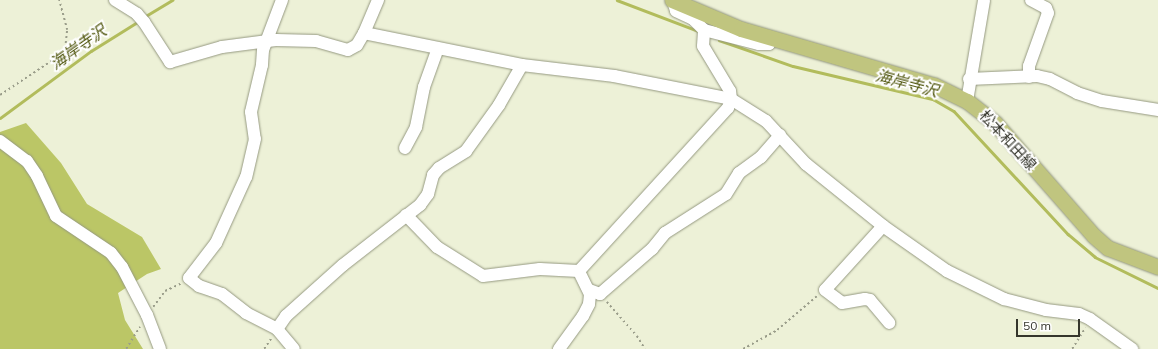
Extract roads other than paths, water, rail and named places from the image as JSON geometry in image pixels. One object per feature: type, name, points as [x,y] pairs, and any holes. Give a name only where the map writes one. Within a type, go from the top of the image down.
[{"type":"main road","name":"松本和田線","points":[[673,0],[712,19],[934,85],[966,101],[995,123],[1094,236],[1108,248],[1158,267]]},
{"type":"street","points":[[115,0],[140,18],[170,62],[222,47],[266,41],[316,41],[348,50],[357,46],[378,0]]},
{"type":"street","points":[[282,0],[266,41],[251,112],[255,139],[246,177],[216,244],[189,278],[199,286],[222,294],[246,313],[277,329],[294,349]]},
{"type":"street","points":[[673,0],[676,11],[693,19],[704,30],[759,44],[769,44],[772,38]]},
{"type":"street","points":[[966,101],[984,0]]},
{"type":"street","points":[[1029,77],[1029,66],[1048,14],[1046,8],[1031,0]]},
{"type":"street","points":[[579,271],[728,108],[731,99],[725,81],[703,46],[704,30]]},
{"type":"street","points":[[364,33],[522,65],[614,76],[731,99],[766,122],[806,164],[883,226],[947,271],[977,288],[1004,299],[1090,319],[1132,349]]},
{"type":"street","points":[[405,148],[416,127],[424,87],[438,48]]},
{"type":"street","points":[[277,329],[286,316],[343,265],[420,205],[428,194],[433,175],[438,168],[466,151],[499,105],[522,65]]},
{"type":"street","points":[[970,79],[1029,77],[1050,79],[1077,93],[1102,101],[1158,110]]},
{"type":"street","points":[[589,290],[600,294],[652,249],[666,232],[726,194],[739,173],[761,157],[780,135]]},
{"type":"street","points":[[0,141],[27,161],[37,176],[56,216],[111,253],[122,268],[148,315],[160,349]]},
{"type":"street","points":[[406,215],[437,248],[483,276],[540,269],[579,271]]},
{"type":"street","points":[[883,226],[825,290],[842,303],[865,298],[870,300],[889,323]]},
{"type":"street","points":[[559,349],[584,316],[589,304],[589,290],[579,271]]},
{"type":"waterway","name":"海岸寺沢","points":[[144,17],[172,0]]},
{"type":"waterway","name":"海岸寺沢","points":[[617,0],[698,31]]},
{"type":"waterway","name":"海岸寺沢","points":[[0,118],[91,51],[139,21]]},
{"type":"waterway","name":"海岸寺沢","points":[[719,40],[793,66],[933,99],[954,111],[1068,234],[1095,257],[1158,288]]}]
